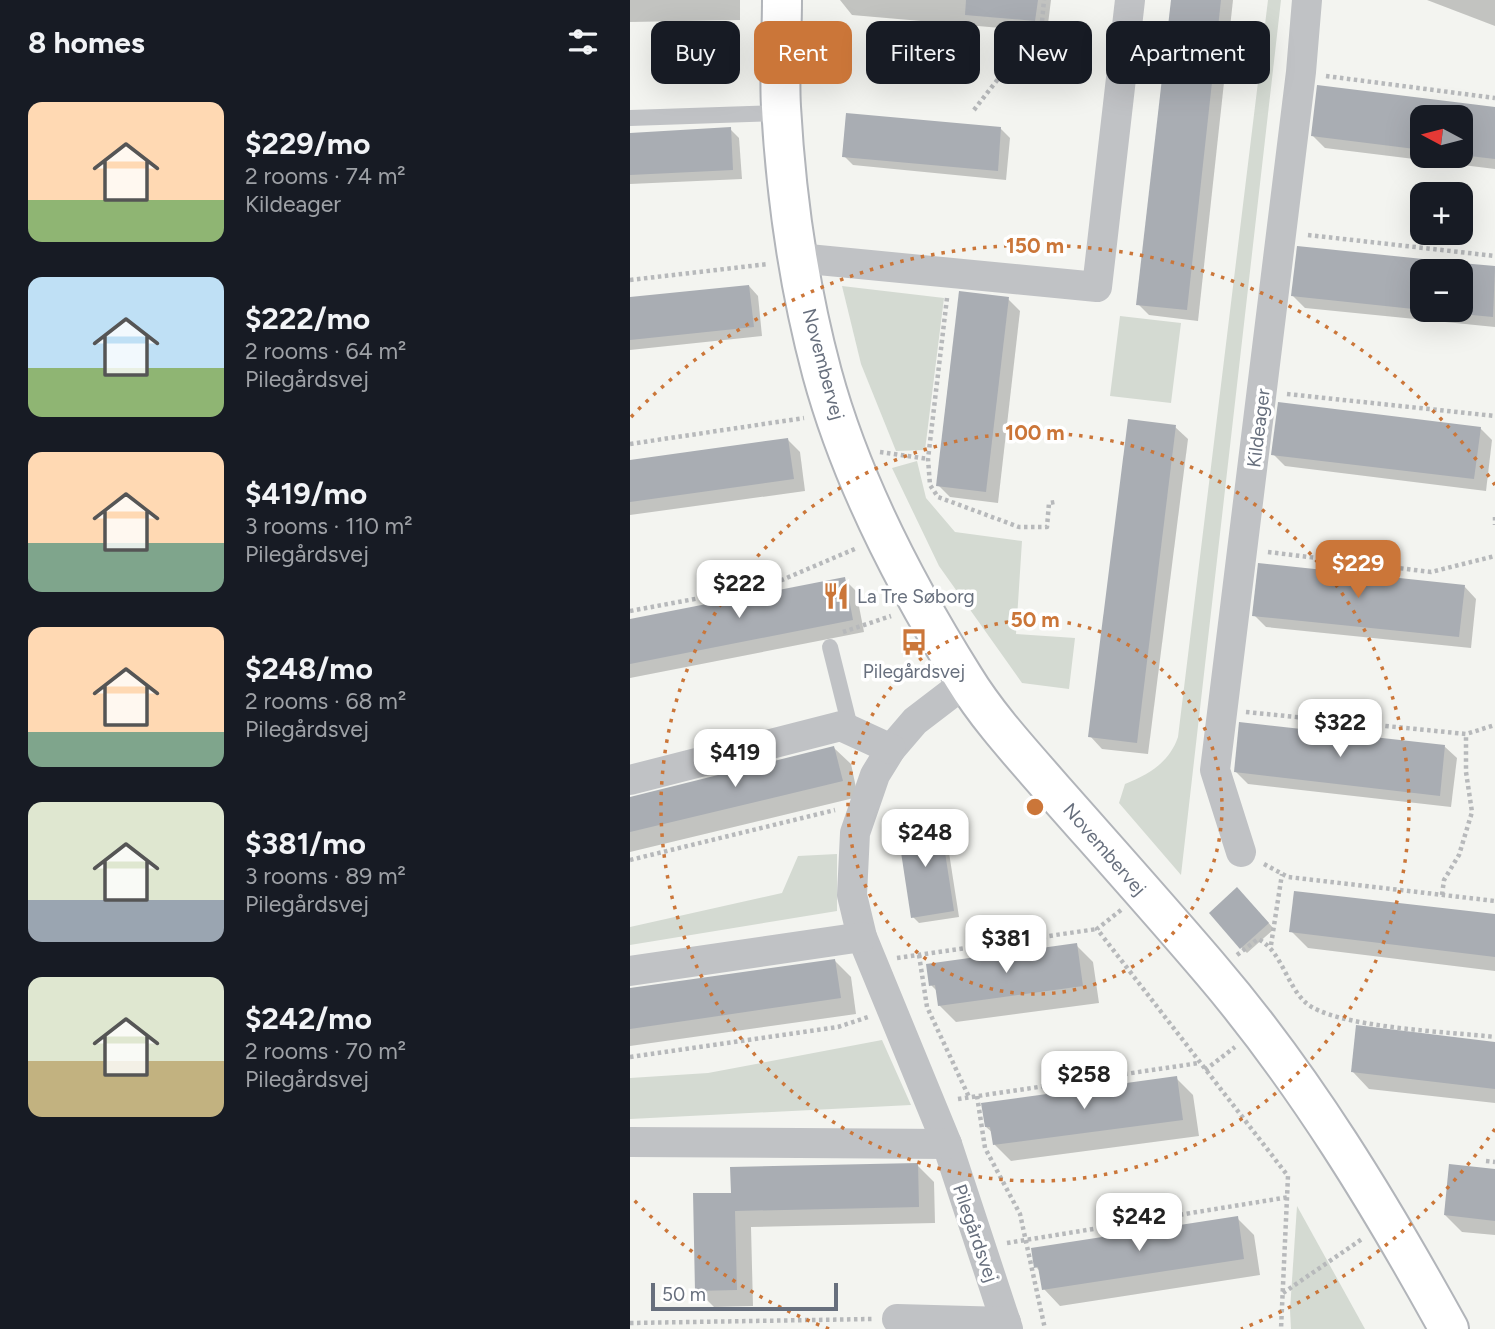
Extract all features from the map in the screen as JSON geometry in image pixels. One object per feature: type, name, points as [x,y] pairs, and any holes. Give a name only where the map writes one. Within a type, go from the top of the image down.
[{"type":"street","name":"Novembervej","points":[[782,0],[781,113],[798,259],[822,374],[861,485],[922,607],[966,682],[1025,757],[1215,974],[1318,1113],[1388,1221],[1449,1329]]},
{"type":"street","points":[[798,259],[1097,288],[1130,0]]},
{"type":"street","name":"Kildeager","points":[[1241,852],[1215,769],[1282,232],[1307,0]]},
{"type":"street","name":"Pilegårdsvej","points":[[897,1319],[1007,1325],[947,1144],[868,949],[852,895],[851,864],[863,803],[891,749],[915,721],[966,682]]},
{"type":"street","points":[[630,780],[841,726],[891,749]]},
{"type":"street","points":[[630,971],[868,949]]},
{"type":"street","points":[[630,1142],[947,1144]]},
{"type":"lane","points":[[630,118],[781,113]]},
{"type":"lane","points":[[830,647],[851,731]]},
{"type":"path","points":[[974,110],[1042,22],[1044,0]]},
{"type":"path","points":[[1301,72],[1495,98]]},
{"type":"path","points":[[1282,232],[1495,256]]},
{"type":"path","points":[[630,280],[798,259]]},
{"type":"path","points":[[950,273],[928,459],[930,485],[938,497],[1019,527],[1047,527],[1049,503],[1055,502]]},
{"type":"path","points":[[1262,391],[1495,416]]},
{"type":"path","points":[[630,444],[788,422],[835,411]]},
{"type":"path","points":[[848,447],[928,459]]},
{"type":"path","points":[[1495,517],[1495,525]]},
{"type":"path","points":[[630,611],[771,585],[886,535]]},
{"type":"path","points":[[1243,550],[1431,572],[1495,556]]},
{"type":"path","points":[[830,647],[830,636],[922,607]]},
{"type":"path","points":[[1223,709],[1466,734],[1495,725]]},
{"type":"path","points":[[1442,895],[1444,880],[1459,855],[1472,812],[1466,772],[1466,734]]},
{"type":"path","points":[[630,860],[863,803]]},
{"type":"path","points":[[1241,852],[1288,877],[1495,901]]},
{"type":"path","points":[[1282,874],[1271,945],[1289,985],[1307,1005],[1334,1019],[1495,1037]]},
{"type":"path","points":[[868,949],[919,955],[1097,929],[1143,893]]},
{"type":"path","points":[[1097,929],[1288,1176],[1281,1329]]},
{"type":"path","points":[[1215,974],[1258,939],[1271,945]]},
{"type":"path","points":[[919,955],[927,1007],[969,1097]]},
{"type":"path","points":[[630,1057],[838,1027],[891,1007]]},
{"type":"path","points":[[1205,1070],[1257,1030]]},
{"type":"path","points":[[931,1102],[1199,1063]]},
{"type":"path","points":[[977,1096],[985,1148],[1020,1214],[1045,1329]]},
{"type":"path","points":[[1486,1161],[1495,1162]]},
{"type":"path","points":[[981,1247],[1289,1197]]},
{"type":"path","points":[[1282,1294],[1388,1221]]},
{"type":"path","points":[[630,1323],[897,1319]]},
{"type":"shaded area","points":[[1268,0],[1281,0],[1181,875],[1119,803],[1125,784],[1164,761],[1178,737],[1258,84],[1270,84],[1270,21],[1265,21]]},
{"type":"shaded area","points":[[842,286],[944,298],[925,450],[896,451],[861,364]]},
{"type":"shaded area","points":[[1120,316],[1181,323],[1171,403],[1110,396]]},
{"type":"shaded area","points":[[917,461],[926,498],[955,532],[1022,541],[1016,634],[1075,638],[1069,689],[1022,683],[939,566],[892,468]]},
{"type":"shaded area","points":[[837,854],[837,911],[630,945],[630,927],[782,893],[798,856]]},
{"type":"shaded area","points":[[882,1040],[911,1105],[630,1119],[630,1078],[708,1073]]},
{"type":"shaded area","points":[[1297,1206],[1365,1329],[1291,1329]]},
{"type":"building","points":[[966,0],[1038,0],[1035,21],[965,15]]},
{"type":"building","points":[[1171,0],[1221,0],[1219,21],[1169,21]]},
{"type":"building","points":[[1161,84],[1212,84],[1187,310],[1136,305]]},
{"type":"building","points":[[1317,85],[1495,107],[1495,159],[1474,157],[1474,105],[1410,105],[1410,148],[1311,136]]},
{"type":"building","points":[[846,113],[1001,127],[998,171],[842,157]]},
{"type":"building","points":[[731,127],[733,170],[630,175],[630,133]]},
{"type":"building","points":[[1297,246],[1423,259],[1410,259],[1410,309],[1291,296]]},
{"type":"building","points":[[1473,264],[1495,266],[1493,317],[1473,315]]},
{"type":"building","points":[[749,285],[754,327],[630,340],[630,297]]},
{"type":"building","points":[[959,291],[1009,297],[986,492],[936,486]]},
{"type":"building","points":[[1278,402],[1481,427],[1474,479],[1271,455]]},
{"type":"building","points":[[1128,419],[1176,425],[1137,743],[1088,737]]},
{"type":"building","points":[[788,438],[794,479],[630,502],[630,460]]},
{"type":"building","points":[[1258,563],[1465,585],[1459,637],[1252,616]]},
{"type":"building","points":[[845,577],[853,620],[630,664],[630,619]]},
{"type":"building","points":[[1239,722],[1445,745],[1440,796],[1234,772]]},
{"type":"building","points":[[834,746],[843,781],[630,832],[630,797]]},
{"type":"building","points":[[940,820],[954,911],[911,918],[897,826]]},
{"type":"building","points":[[1237,887],[1269,923],[1240,949],[1209,913]]},
{"type":"building","points":[[1294,891],[1495,914],[1495,957],[1289,932]]},
{"type":"building","points":[[1077,943],[1083,986],[938,1006],[935,985],[929,986],[926,964]]},
{"type":"building","points":[[835,959],[841,998],[630,1029],[630,988]]},
{"type":"building","points":[[1356,1025],[1495,1042],[1495,1089],[1351,1072]]},
{"type":"building","points":[[1177,1076],[1183,1120],[993,1145],[990,1127],[985,1127],[981,1103]]},
{"type":"building","points":[[918,1163],[919,1207],[735,1211],[737,1290],[695,1291],[693,1193],[731,1193],[730,1167]]},
{"type":"building","points":[[1449,1164],[1495,1169],[1495,1221],[1444,1215]]},
{"type":"building","points":[[1238,1216],[1244,1259],[1042,1290],[1038,1267],[1034,1268],[1031,1248]]},
{"type":"place","name":"La Tre Søborg","points":[[836,596]]},
{"type":"place","name":"Pilegårdsvej","points":[[914,642]]}]
